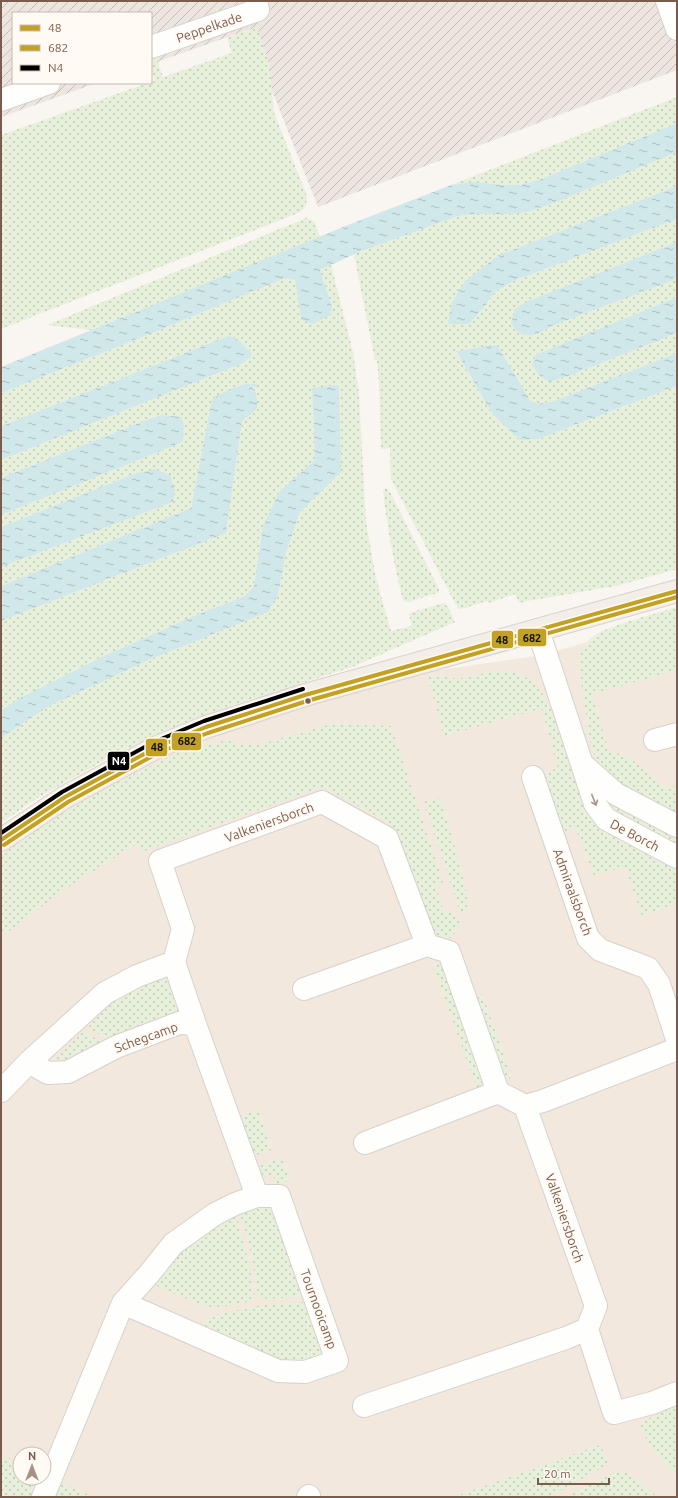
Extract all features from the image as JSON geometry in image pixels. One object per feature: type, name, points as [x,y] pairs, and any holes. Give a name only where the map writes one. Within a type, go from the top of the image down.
[{"type":"main road","points":[[1,840],[65,797],[156,747],[206,727],[305,695],[677,592]]},
{"type":"street","name":"Peppelkade","points":[[152,47],[258,10],[256,1]]},
{"type":"street","points":[[667,1],[677,30]]},
{"type":"street","points":[[1,100],[46,84]]},
{"type":"street","name":"De Borch","points":[[538,630],[595,804],[606,819],[677,856]]},
{"type":"street","points":[[655,740],[677,734]]},
{"type":"street","points":[[581,763],[616,794],[677,826]]},
{"type":"street","name":"Admiraalsborch","points":[[533,777],[588,938],[600,950],[648,968],[659,984],[677,1039]]},
{"type":"street","name":"Valkeniersborch","points":[[174,962],[183,929],[160,861],[322,802],[387,838],[427,945]]},
{"type":"street","points":[[304,989],[427,945],[449,952],[498,1092],[525,1106],[543,1101],[677,1049]]},
{"type":"street","points":[[1,1091],[29,1062],[105,993],[137,976],[174,962]]},
{"type":"street","name":"Schegcamp","points":[[29,1062],[48,1073],[68,1072],[116,1047],[179,1023],[195,1024],[174,962]]},
{"type":"street","points":[[195,1024],[257,1196]]},
{"type":"street","points":[[365,1143],[498,1092]]},
{"type":"street","name":"Valkeniersborch","points":[[525,1106],[596,1306],[587,1329]]},
{"type":"street","name":"Tournooicamp","points":[[43,1497],[123,1303],[173,1244],[215,1214],[257,1196],[279,1196],[337,1361],[305,1372],[278,1371],[123,1303]]},
{"type":"street","points":[[364,1406],[551,1343],[587,1329],[614,1413],[652,1403],[677,1393]]},
{"type":"shaded area","points":[[1,1],[677,1],[677,70],[318,207],[248,30],[152,64],[152,12],[12,12],[12,84],[94,84],[1,117]]},
{"type":"shaded area","points":[[677,616],[677,1497],[1,1497],[1,860],[92,789],[164,751],[385,678],[543,655]]},
{"type":"green space","points":[[257,27],[270,67],[274,113],[307,196],[304,208],[298,213],[1,329],[1,135],[145,84],[152,84],[155,80],[152,72],[152,58],[157,59],[163,77],[232,53],[227,38]]},
{"type":"green space","points":[[677,97],[677,123],[539,180],[519,185],[451,185]]},
{"type":"green space","points":[[677,152],[677,186],[499,255],[449,324],[485,306],[495,292],[516,280],[677,219],[677,242],[528,301],[535,335],[557,324],[677,279],[677,297],[535,355],[551,382],[677,333],[677,353],[551,402],[537,404],[530,400],[497,345],[456,352],[493,415],[520,440],[538,439],[677,386],[677,569],[616,586],[519,603],[515,594],[488,603],[487,601],[468,608],[458,609],[391,479],[390,448],[381,449],[377,360],[375,360],[354,254],[458,216],[473,214],[512,214],[564,199]]},
{"type":"green space","points":[[306,218],[314,221],[320,237],[91,330],[47,325]]},
{"type":"green space","points":[[331,265],[353,352],[359,394],[366,522],[376,578],[391,631],[412,626],[409,614],[412,612],[444,603],[448,607],[455,622],[352,667],[218,710],[170,729],[114,755],[39,797],[1,823],[1,738],[49,706],[151,659],[278,595],[286,553],[300,512],[341,472],[312,388],[315,460],[279,492],[263,526],[254,586],[245,596],[194,616],[106,655],[22,697],[1,710],[1,621],[226,533],[242,421],[257,409],[253,389],[257,383],[212,399],[191,508],[1,586],[1,567],[173,502],[131,475],[1,527],[1,515],[183,442],[161,415],[1,478],[1,460],[243,363],[250,357],[250,349],[246,349],[228,336],[1,426],[1,393],[160,330],[285,278],[295,280],[301,320],[332,307],[320,270]]},
{"type":"green space","points":[[385,488],[389,490],[439,589],[439,592],[408,602],[403,601],[389,532],[383,491]]},
{"type":"green space","points":[[677,607],[677,670],[592,694],[609,753],[621,754],[638,764],[666,788],[677,786],[677,822],[629,797],[598,764],[591,746],[578,661],[586,644],[596,634],[618,625]]},
{"type":"green space","points":[[495,671],[515,673],[522,676],[541,691],[550,708],[584,797],[677,868],[677,904],[642,916],[625,866],[594,876],[576,828],[562,832],[545,773],[558,768],[542,708],[444,736],[428,677],[436,675],[458,679]]},
{"type":"green space","points":[[335,723],[391,726],[443,882],[435,886],[444,912],[452,910],[455,918],[459,921],[459,924],[452,937],[445,940],[433,934],[423,923],[388,822],[322,787],[141,852],[136,844],[62,891],[1,937],[1,855],[41,826],[110,785],[188,748],[233,739],[235,744],[257,745]]},
{"type":"green space","points":[[440,798],[468,899],[468,909],[463,913],[459,908],[424,802]]},
{"type":"green space","points":[[606,798],[677,836],[677,851],[619,818],[604,799]]},
{"type":"green space","points":[[441,963],[445,969],[477,1061],[474,1062],[481,1082],[484,1080],[488,1091],[479,1094],[433,965]]},
{"type":"green space","points":[[166,976],[170,979],[181,1010],[179,1013],[109,1040],[90,1029],[89,1027],[91,1024],[123,991]]},
{"type":"green space","points":[[482,994],[511,1075],[508,1082],[503,1079],[471,997]]},
{"type":"green space","points":[[85,1032],[103,1043],[61,1069],[52,1062],[82,1033]]},
{"type":"green space","points":[[258,1110],[271,1150],[254,1156],[239,1117]]},
{"type":"green space","points":[[282,1158],[290,1180],[277,1184],[273,1174],[259,1178],[257,1167]]},
{"type":"green space","points":[[268,1205],[274,1210],[302,1294],[300,1297],[259,1298],[249,1244],[240,1213],[242,1209]]},
{"type":"green space","points":[[236,1214],[250,1269],[254,1297],[251,1301],[211,1309],[150,1283],[189,1240]]},
{"type":"green space","points":[[304,1302],[307,1304],[322,1345],[320,1353],[313,1361],[288,1364],[207,1330],[205,1326],[209,1317],[212,1316],[257,1306]]},
{"type":"green space","points":[[677,1399],[677,1475],[660,1458],[651,1446],[643,1432],[641,1425],[643,1421],[658,1415],[657,1409]]},
{"type":"green space","points":[[600,1445],[608,1464],[549,1497],[454,1497]]},
{"type":"green space","points":[[4,1458],[12,1459],[12,1486],[38,1486],[33,1497],[1,1497],[1,1461]]},
{"type":"green space","points":[[621,1472],[628,1473],[658,1497],[566,1497],[611,1474]]},
{"type":"green space","points":[[57,1481],[94,1497],[50,1497]]},
{"type":"water","points":[[677,123],[677,152],[564,199],[531,211],[512,214],[473,214],[458,216],[359,252],[320,270],[332,307],[331,315],[314,324],[301,320],[295,280],[285,278],[160,330],[1,393],[1,367],[343,227],[451,185],[476,182],[519,185],[539,180]]},
{"type":"water","points":[[677,186],[677,219],[516,280],[495,292],[469,324],[448,324],[452,302],[464,282],[499,255]]},
{"type":"water","points":[[677,242],[677,279],[557,324],[535,335],[523,335],[517,331],[511,323],[515,309],[528,301]]},
{"type":"water","points":[[677,297],[677,333],[569,376],[550,382],[541,377],[532,366],[535,355]]},
{"type":"water","points":[[228,336],[239,340],[246,349],[250,349],[251,357],[243,363],[1,460],[1,426]]},
{"type":"water","points":[[497,345],[530,400],[537,404],[551,402],[677,353],[677,386],[538,439],[520,440],[493,415],[456,351]]},
{"type":"water","points":[[248,383],[250,385],[257,383],[257,387],[253,387],[253,389],[255,391],[257,401],[257,409],[242,421],[226,533],[1,621],[1,586],[191,508],[212,399],[226,391]]},
{"type":"water","points":[[339,385],[341,472],[300,512],[286,553],[278,595],[268,612],[151,659],[49,706],[1,738],[1,710],[22,697],[106,655],[194,616],[245,596],[254,586],[263,526],[279,492],[315,460],[312,388]]},
{"type":"water","points":[[161,415],[181,417],[184,426],[183,442],[1,515],[1,478]]},
{"type":"water","points":[[155,469],[170,475],[175,490],[173,502],[1,567],[1,527],[131,475]]},
{"type":"transit line","name":"48","points":[[1,840],[65,797],[157,747],[206,727],[305,695],[677,591]]},
{"type":"transit line","name":"682","points":[[4,845],[68,802],[160,752],[208,733],[307,701],[677,597]]},
{"type":"transit line","name":"N4","points":[[1,833],[62,792],[154,742],[204,721],[303,689]]}]
